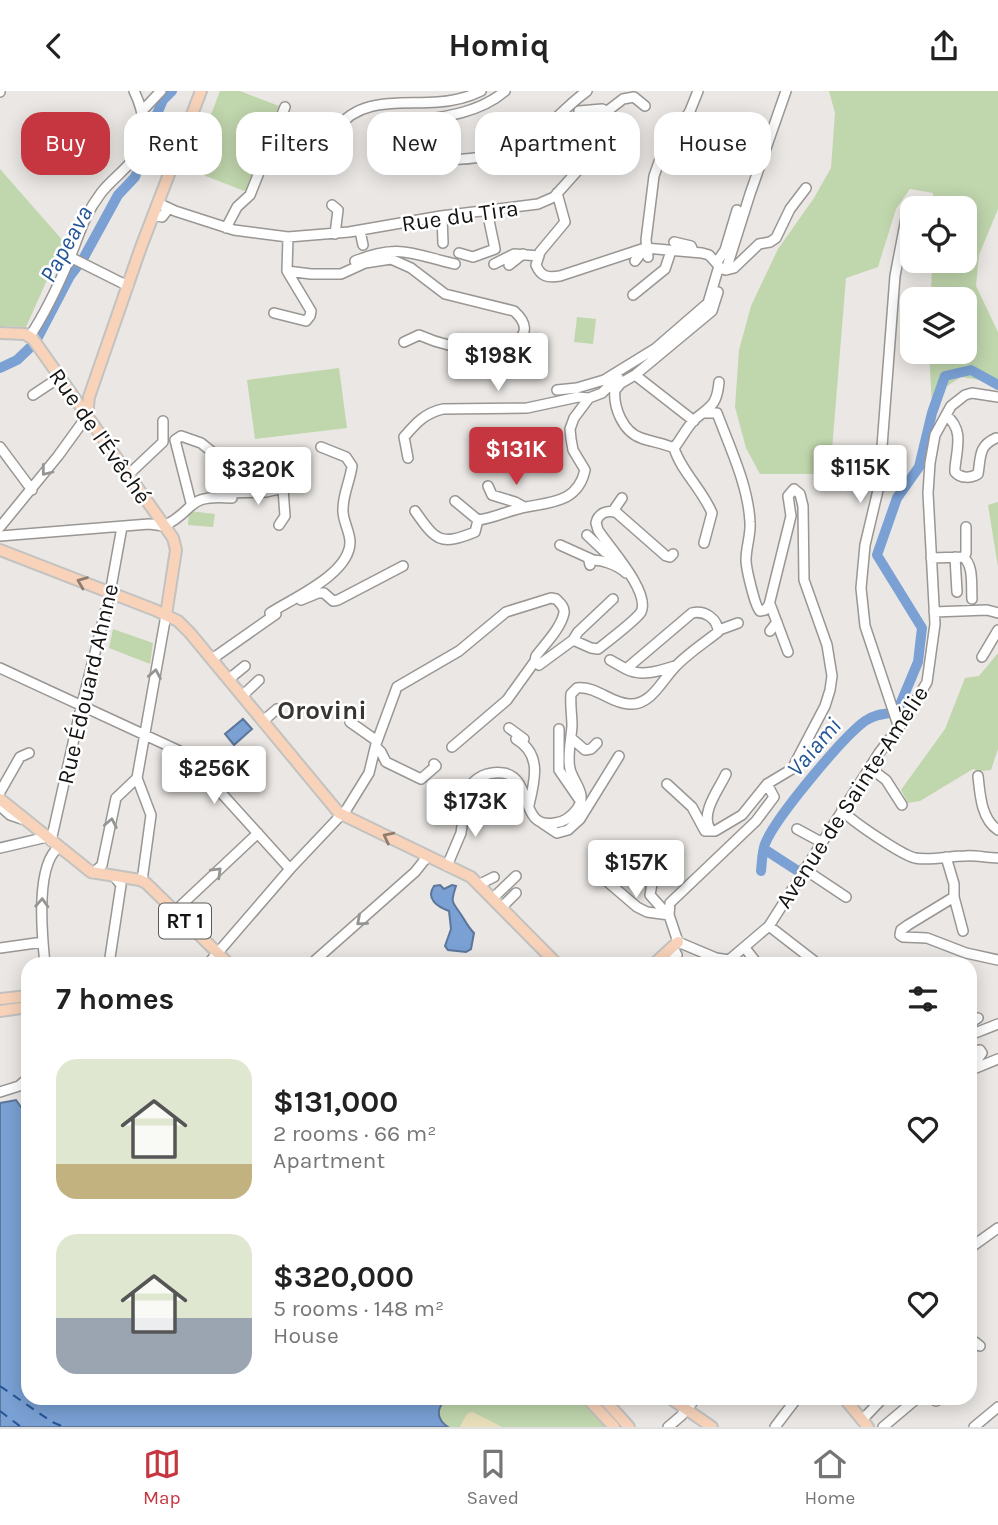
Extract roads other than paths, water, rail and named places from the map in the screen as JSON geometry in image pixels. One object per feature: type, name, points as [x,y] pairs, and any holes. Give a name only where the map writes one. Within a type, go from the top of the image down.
[{"type":"main road","points":[[87,416],[89,397],[153,215],[164,205],[201,91]]},
{"type":"main road","points":[[0,333],[33,340]]},
{"type":"main road","name":"Rue de l'Évêché","points":[[33,340],[173,538],[176,550],[166,615]]},
{"type":"main road","points":[[0,550],[178,621],[342,814],[471,877],[550,957]]},
{"type":"main road","points":[[0,799],[93,873],[126,879]]},
{"type":"main road","name":"RT 1","points":[[126,879],[175,912],[221,957]]},
{"type":"main road","points":[[662,957],[675,945]]},
{"type":"main road","points":[[0,999],[21,997]]},
{"type":"main road","points":[[0,1011],[21,1008]]},
{"type":"main road","points":[[594,1405],[614,1427]]},
{"type":"main road","points":[[614,1405],[629,1427]]},
{"type":"main road","points":[[681,1405],[711,1427]]},
{"type":"main road","points":[[850,1405],[865,1423]]},
{"type":"street","points":[[33,340],[50,303],[77,260],[84,219],[103,190],[120,175],[141,145],[142,111],[134,91]]},
{"type":"street","points":[[142,111],[161,91]]},
{"type":"street","points":[[353,114],[376,105],[454,100],[481,91]]},
{"type":"street","points":[[475,156],[422,159],[396,153],[389,145],[388,134],[398,123],[473,109],[485,105],[505,91]]},
{"type":"street","points":[[562,112],[587,91]]},
{"type":"street","points":[[635,261],[647,252],[654,176],[660,159],[690,111],[698,91]]},
{"type":"street","points":[[720,267],[750,194],[786,91]]},
{"type":"street","points":[[610,112],[623,99],[634,97],[645,106]]},
{"type":"street","points":[[226,228],[236,207],[250,195],[285,107]]},
{"type":"street","points":[[579,111],[601,109],[607,112]]},
{"type":"street","points":[[572,175],[557,193],[565,222],[539,255],[538,270],[542,275],[551,278],[673,246],[709,255],[720,267],[734,268],[759,244],[776,238],[790,209],[806,188]]},
{"type":"street","name":"Rue du Tira","points":[[164,205],[253,235],[288,237],[335,234],[442,216],[538,204],[557,193]]},
{"type":"street","points":[[332,205],[338,211],[335,234]]},
{"type":"street","points":[[557,390],[591,385],[621,371],[656,348],[708,303],[737,210]]},
{"type":"street","points":[[459,253],[473,257],[495,249],[487,211]]},
{"type":"street","points":[[442,216],[443,243]]},
{"type":"street","points":[[360,230],[363,245]]},
{"type":"street","points":[[274,313],[306,321],[311,311],[287,271],[288,237]]},
{"type":"street","points":[[633,295],[665,269],[673,246]]},
{"type":"street","points":[[341,274],[351,262],[388,250],[399,250],[455,264]]},
{"type":"street","points":[[899,728],[864,626],[861,587],[865,545],[879,486],[895,276],[900,250]]},
{"type":"street","points":[[494,264],[514,254],[539,255]]},
{"type":"street","points":[[509,265],[523,254]]},
{"type":"street","points":[[287,271],[341,274],[365,263],[391,259],[411,268],[446,294],[514,311],[525,327],[524,335],[518,341],[487,350],[457,347],[419,335],[404,342]]},
{"type":"street","points":[[77,260],[128,286]]},
{"type":"street","points":[[704,543],[712,513],[701,490],[681,463],[674,448],[632,434],[619,414],[615,403],[615,390],[712,311],[718,292],[712,290]]},
{"type":"street","points":[[408,459],[404,437],[430,412],[443,409],[527,408],[578,397],[589,398],[602,393],[621,371]]},
{"type":"street","points":[[635,375],[694,421]]},
{"type":"street","points":[[33,395],[60,377]]},
{"type":"street","points":[[674,448],[694,421],[706,413],[717,397],[719,381]]},
{"type":"street","name":"Avenue de Sainte-Amélie","points":[[733,957],[769,926],[927,682],[934,640],[929,475],[935,435],[951,406],[965,395],[979,393],[998,397]]},
{"type":"street","points":[[478,520],[524,507],[551,504],[579,487],[586,470],[573,450],[570,429],[574,418],[589,398]]},
{"type":"street","points":[[667,784],[692,807],[705,831],[715,831],[742,815],[767,785],[792,769],[825,706],[832,676],[822,627],[804,580],[803,506],[800,494],[794,489],[788,496],[791,516],[770,604],[760,611],[755,605],[746,565],[750,535],[747,499],[717,413],[706,413]]},
{"type":"street","points":[[946,415],[954,423],[958,433],[954,468],[960,477],[978,474],[983,446],[996,438]]},
{"type":"street","points":[[0,527],[32,490],[87,416]]},
{"type":"street","points":[[127,476],[163,442],[163,421]]},
{"type":"street","points":[[191,503],[175,440],[181,436],[201,443],[226,463],[260,484]]},
{"type":"street","points":[[0,447],[32,490]]},
{"type":"street","points":[[211,657],[270,613],[327,578],[348,552],[350,541],[342,513],[352,466],[346,457],[321,447]]},
{"type":"street","points":[[0,536],[149,524],[164,526],[191,503],[221,493],[266,492],[283,489],[291,484],[260,484],[225,479],[212,474]]},
{"type":"street","points":[[488,486],[492,495],[524,507]]},
{"type":"street","points":[[279,525],[285,516],[283,489]]},
{"type":"street","points":[[212,496],[232,498]]},
{"type":"street","points":[[573,640],[598,649],[638,615],[643,601],[596,523],[599,516],[613,511],[622,498]]},
{"type":"street","points":[[455,501],[478,520]]},
{"type":"street","points":[[415,511],[428,529],[440,538],[454,541],[475,532],[478,520]]},
{"type":"street","points":[[613,511],[666,556],[673,554]]},
{"type":"street","name":"Rue Édouard Ahnne","points":[[44,957],[42,896],[81,707],[110,593],[122,527]]},
{"type":"street","points":[[931,558],[960,557],[966,553],[966,527]]},
{"type":"street","points":[[587,535],[605,552],[618,558]]},
{"type":"street","points":[[560,545],[590,562],[621,568],[632,579]]},
{"type":"street","points":[[957,592],[960,557]]},
{"type":"street","points":[[960,557],[970,564],[972,599]]},
{"type":"street","points":[[211,657],[299,600],[318,593],[324,593],[333,601],[338,600],[403,566]]},
{"type":"street","points":[[215,957],[290,868],[342,814],[369,773],[397,687],[459,651],[506,612],[551,598],[556,599],[563,606],[564,613],[536,661],[507,700],[452,747]]},
{"type":"street","points":[[536,661],[539,665],[543,663],[573,640],[613,599]]},
{"type":"street","points":[[270,613],[271,600]]},
{"type":"street","points":[[770,604],[788,652]]},
{"type":"street","points":[[934,612],[987,610],[998,613]]},
{"type":"street","points":[[626,669],[692,613],[710,616],[719,629]]},
{"type":"street","points":[[110,957],[126,879],[151,815],[137,778],[166,615]]},
{"type":"street","points":[[770,631],[777,622]]},
{"type":"street","points":[[542,823],[548,825],[563,821],[571,816],[581,802],[581,793],[569,763],[571,694],[577,688],[588,688],[618,702],[637,704],[648,698],[675,666],[719,629],[738,623]]},
{"type":"street","points":[[982,657],[998,630]]},
{"type":"street","points":[[610,660],[632,672],[646,673],[675,666]]},
{"type":"street","points":[[229,679],[246,666]]},
{"type":"street","points":[[0,668],[186,754],[290,868]]},
{"type":"street","points":[[242,696],[259,680]]},
{"type":"street","points":[[263,721],[277,709]]},
{"type":"street","points":[[355,714],[350,722],[377,744],[386,762],[421,779],[436,766],[434,764]]},
{"type":"street","points":[[509,728],[526,740],[535,765],[528,809]]},
{"type":"street","points":[[559,729],[559,770],[581,802]]},
{"type":"street","points":[[571,738],[585,750],[591,749],[597,743]]},
{"type":"street","points":[[516,739],[530,749]]},
{"type":"street","points":[[0,792],[20,757],[29,753]]},
{"type":"street","points":[[447,866],[461,834],[466,791],[485,775],[500,772],[513,775],[534,818],[557,833],[580,819],[619,756]]},
{"type":"street","points":[[870,768],[886,781],[902,805]]},
{"type":"street","points":[[715,831],[709,827],[707,814],[726,774]]},
{"type":"street","points":[[978,776],[985,813],[989,823],[998,830]]},
{"type":"street","points":[[93,873],[103,860],[116,798],[137,778]]},
{"type":"street","points":[[675,957],[669,915],[670,903],[756,821],[774,797],[767,785]]},
{"type":"street","points":[[0,806],[19,820],[25,819]]},
{"type":"street","points":[[842,810],[862,827],[913,857],[998,858]]},
{"type":"street","points":[[797,829],[821,842]]},
{"type":"street","points":[[175,912],[258,833]]},
{"type":"street","points":[[0,848],[52,842]]},
{"type":"street","points":[[319,957],[415,872],[427,857]]},
{"type":"street","points":[[946,857],[964,931]]},
{"type":"street","points":[[655,867],[650,895],[669,915]]},
{"type":"street","points":[[804,869],[846,897]]},
{"type":"street","points":[[494,898],[516,876]]},
{"type":"street","points":[[480,884],[494,877]]},
{"type":"street","points":[[609,883],[637,907],[647,912],[669,915]]},
{"type":"street","points":[[502,907],[516,893]]},
{"type":"street","points":[[954,897],[908,925],[900,932],[901,936],[927,938],[966,953],[998,960]]},
{"type":"street","points":[[769,926],[809,957]]},
{"type":"street","points":[[0,948],[43,942]]},
{"type":"street","name":"Avenue de Sainte-Amélie","points":[[675,945],[715,957]]},
{"type":"street","points":[[745,948],[752,957]]},
{"type":"street","points":[[977,1032],[998,1024]]},
{"type":"street","points":[[977,1067],[998,1059]]},
{"type":"street","points":[[0,1092],[21,1084]]},
{"type":"street","points":[[977,1244],[996,1233]]},
{"type":"street","points":[[668,1427],[690,1405]]},
{"type":"street","points":[[775,1427],[792,1405]]},
{"type":"street","points":[[865,1423],[878,1405]]},
{"type":"street","points":[[883,1427],[909,1405]]},
{"type":"street","points":[[974,1427],[998,1408]]},
{"type":"water","points":[[243,719],[252,729],[234,745],[225,734]]},
{"type":"water","points":[[440,885],[444,889],[456,886],[453,903],[474,933],[471,949],[466,952],[448,950],[445,946],[451,929],[449,911],[437,905],[431,895],[434,886]]},
{"type":"water","points":[[16,1100],[21,1107],[21,1405],[441,1405],[439,1416],[448,1427],[0,1427],[0,1103]]},
{"type":"waterway","name":"Papeava","points":[[0,368],[17,360],[35,343],[70,276],[83,259],[118,195],[135,177],[156,116],[163,100],[172,91]]},
{"type":"waterway","name":"Vaiami","points":[[761,871],[764,847],[771,832],[826,760],[865,721],[897,712],[918,662],[922,628],[877,555],[897,498],[919,467],[932,413],[945,376],[971,370],[998,385]]},
{"type":"waterway","points":[[764,849],[801,873]]},
{"type":"district","name":"Orovini","points":[[322,710]]}]
